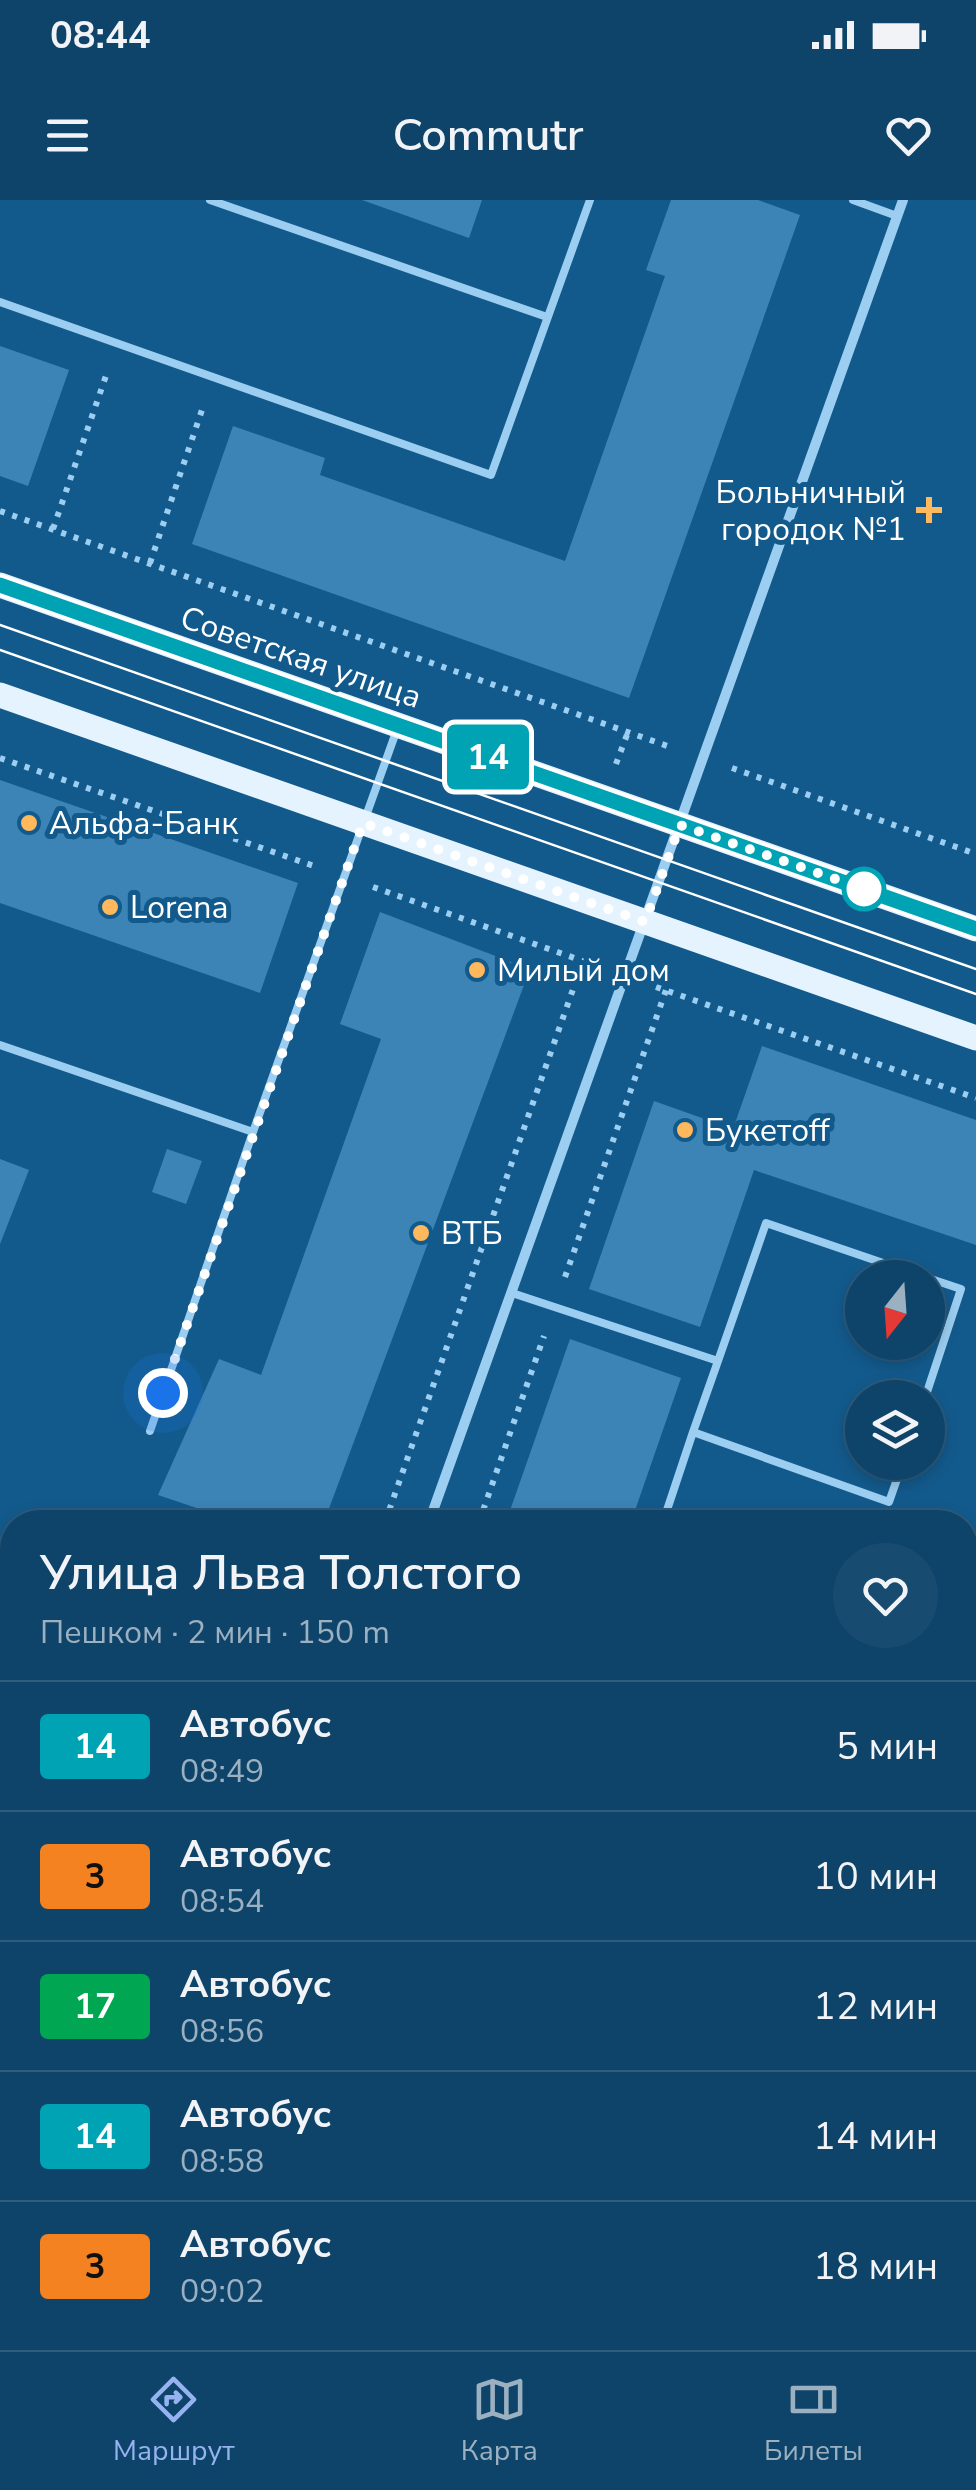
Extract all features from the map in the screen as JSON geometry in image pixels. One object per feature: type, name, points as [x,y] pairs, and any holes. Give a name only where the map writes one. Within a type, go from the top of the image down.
[{"type":"main road","name":"Советская улица","points":[[0,585],[976,929]]},
{"type":"main road","points":[[0,695],[976,1038]]},
{"type":"street","points":[[433,1510],[902,200]]},
{"type":"lane","points":[[210,200],[547,317]]},
{"type":"lane","points":[[0,302],[490,475],[590,200]]},
{"type":"lane","points":[[854,200],[897,216]]},
{"type":"lane","points":[[150,1430],[398,726]]},
{"type":"lane","points":[[0,1045],[253,1132]]},
{"type":"lane","points":[[667,1510],[766,1223],[874,1260]]},
{"type":"lane","points":[[945,1284],[962,1289],[945,1339]]},
{"type":"lane","points":[[512,1293],[718,1361]]},
{"type":"lane","points":[[693,1432],[889,1502],[897,1480]]},
{"type":"path","points":[[53,529],[118,344]]},
{"type":"path","points":[[150,564],[214,376]]},
{"type":"path","points":[[0,511],[976,854]]},
{"type":"path","points":[[0,758],[976,1098]]},
{"type":"path","points":[[388,1510],[583,962]]},
{"type":"path","points":[[483,1510],[666,990]]},
{"type":"building","points":[[362,200],[482,200],[469,238]]},
{"type":"building","points":[[671,200],[758,200],[800,215],[629,698],[192,544],[233,426],[325,458],[320,475],[565,561],[665,276],[646,270]]},
{"type":"building","points":[[0,346],[69,370],[28,486],[0,476]]},
{"type":"building","points":[[0,780],[298,883],[260,993],[0,903]]},
{"type":"building","points":[[380,912],[530,969],[328,1510],[202,1510],[158,1495],[219,1359],[261,1375],[381,1039],[340,1024]]},
{"type":"building","points":[[762,1046],[976,1120],[976,1245],[754,1170],[700,1327],[589,1289],[654,1101],[733,1129]]},
{"type":"building","points":[[167,1149],[202,1161],[186,1204],[152,1192]]},
{"type":"building","points":[[0,1159],[29,1170],[0,1244]]},
{"type":"building","points":[[570,1339],[681,1378],[635,1510],[510,1510]]},
{"type":"tram line","points":[[0,625],[976,969]]},
{"type":"tram line","points":[[0,650],[976,994]]},
{"type":"bus line","name":"14","points":[[0,585],[976,929]]},
{"type":"place","name":"Больничный городок №1","points":[[929,510]]},
{"type":"place","name":"Альфа-Банк","points":[[29,823]]},
{"type":"place","name":"Lorena","points":[[110,907]]},
{"type":"place","name":"Милый дом","points":[[477,970]]},
{"type":"place","name":"Букетoff","points":[[685,1130]]},
{"type":"place","name":"ВТБ","points":[[421,1233]]},
{"type":"route","points":[[163,1393],[363,823],[645,922],[680,825],[864,889]]}]
